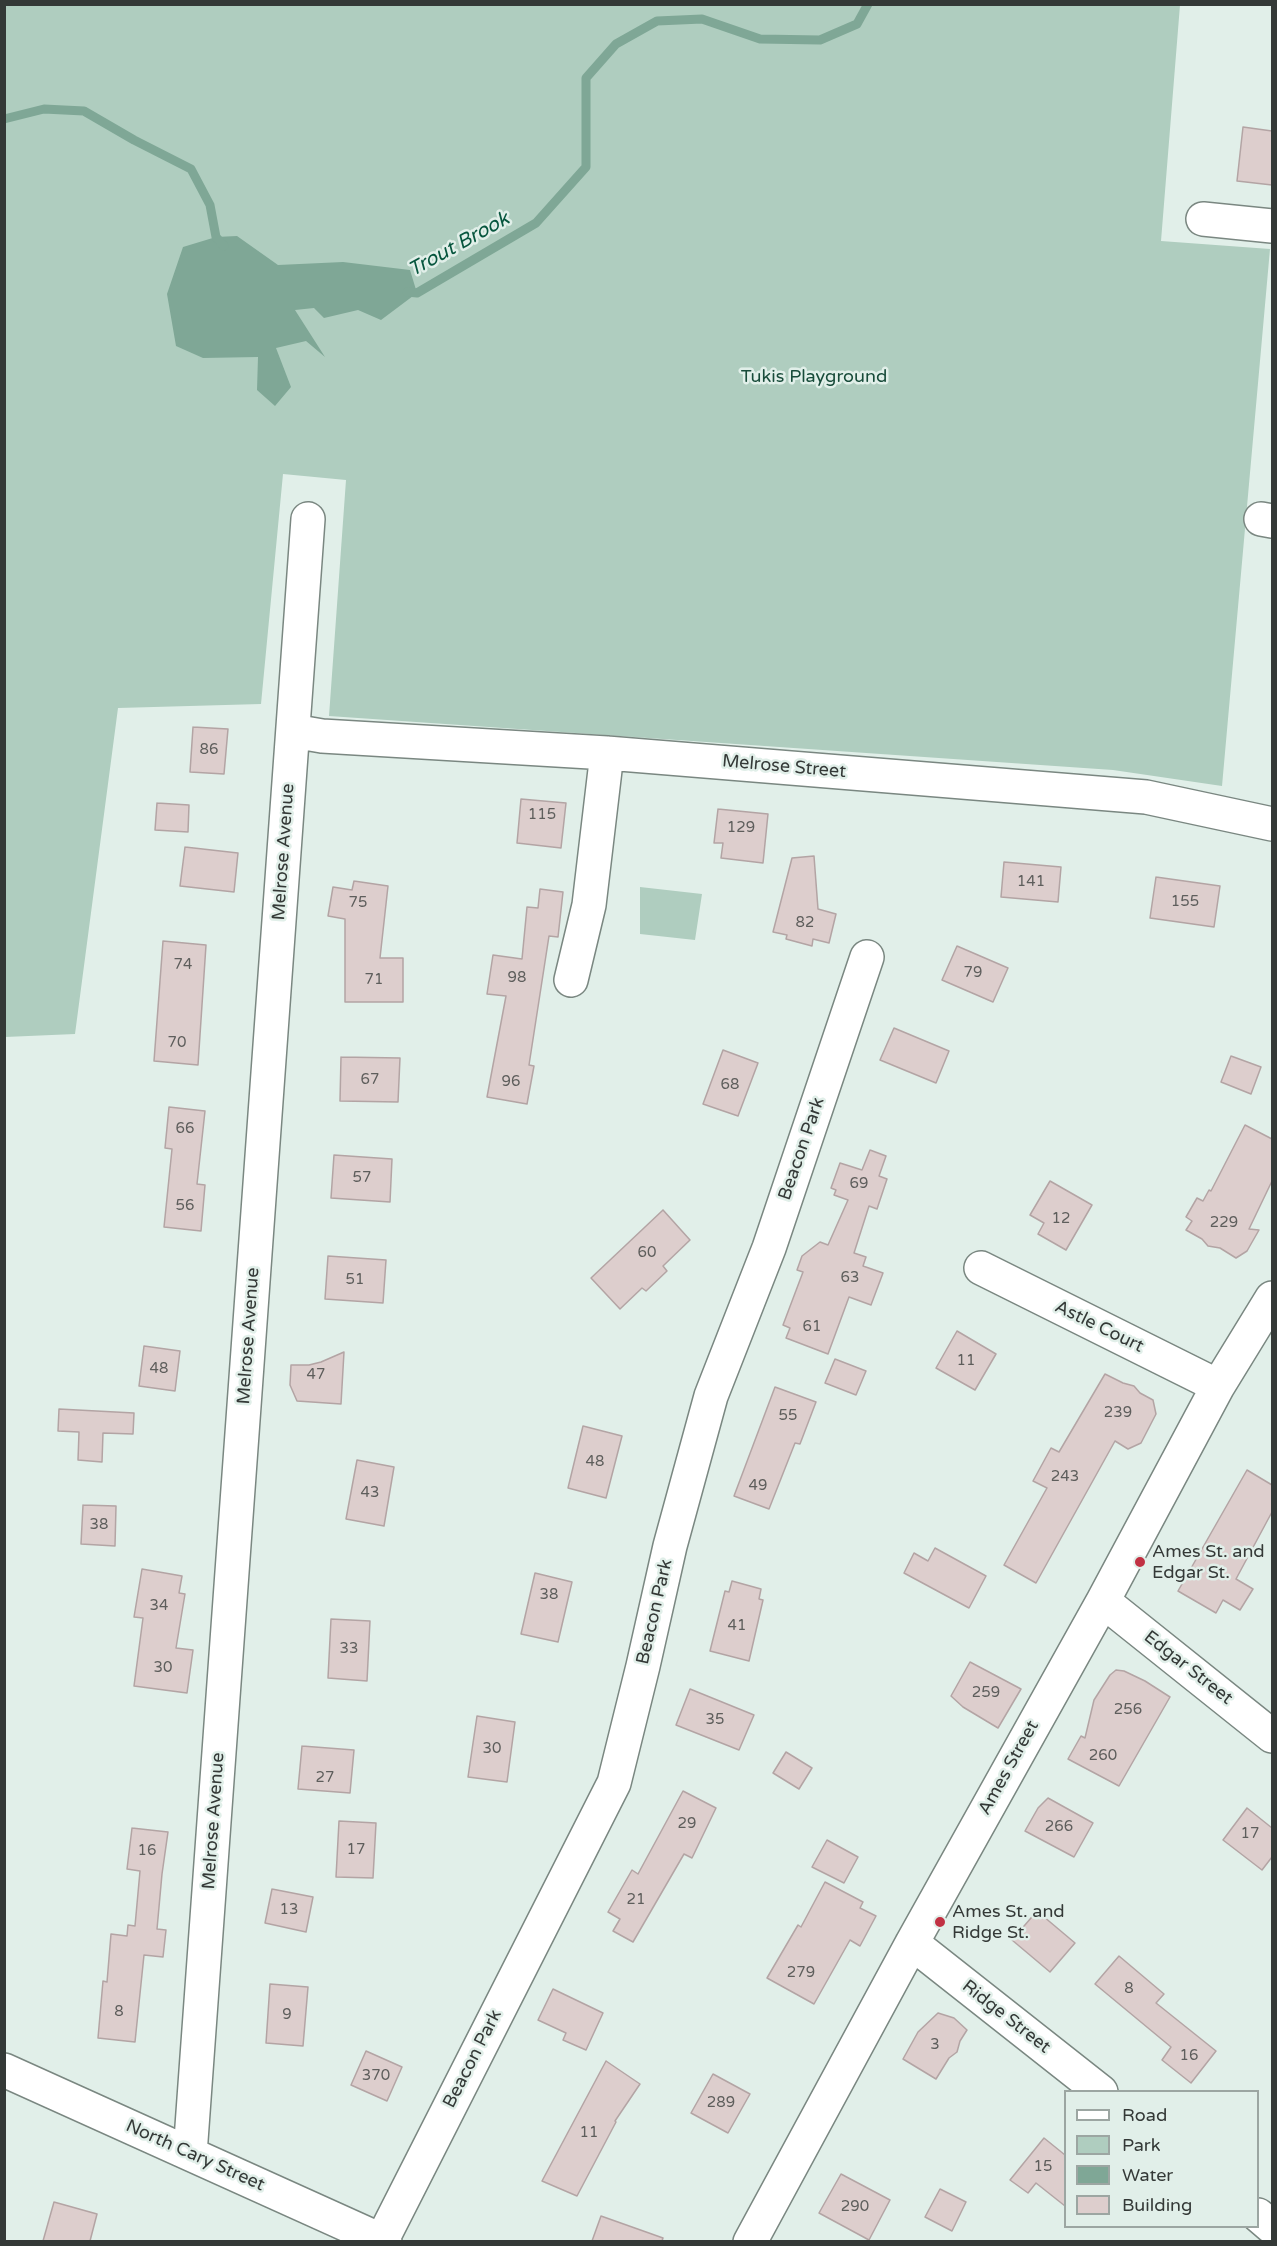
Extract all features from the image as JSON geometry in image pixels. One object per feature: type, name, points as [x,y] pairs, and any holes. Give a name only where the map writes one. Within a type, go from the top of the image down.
[{"type":"street","points":[[1203,219],[1272,226]]},
{"type":"street","name":"Melrose Avenue","points":[[190,2154],[308,519]]},
{"type":"street","name":"Melrose Street","points":[[293,731],[322,736],[608,753],[1146,797],[1272,824]]},
{"type":"street","points":[[571,980],[590,905],[608,753]]},
{"type":"street","name":"Beacon Park","points":[[383,2241],[614,1783],[644,1666],[670,1546],[711,1396],[769,1248],[867,957]]},
{"type":"street","name":"Astle Court","points":[[981,1268],[1218,1386]]},
{"type":"street","name":"Ames Street","points":[[750,2241],[912,1943],[1103,1601],[1218,1386],[1272,1298]]},
{"type":"street","name":"Edgar Street","points":[[1103,1601],[1272,1736]]},
{"type":"street","name":"Ridge Street","points":[[912,1943],[1100,2090]]},
{"type":"street","name":"North Cary Street","points":[[4,2070],[383,2241]]},
{"type":"street","points":[[1259,2217],[1272,2227]]},
{"type":"green space","name":"Tukis Playground","points":[[5,5],[1180,5],[1161,241],[1270,249],[1222,786],[1113,770],[329,716],[346,480],[283,474],[261,704],[118,708],[75,1034],[5,1037]]},
{"type":"green space","points":[[640,887],[702,894],[695,940],[640,934]]},
{"type":"water","points":[[237,236],[278,265],[343,262],[410,270],[417,293],[381,320],[358,310],[324,318],[314,308],[295,310],[325,357],[306,341],[276,348],[291,387],[275,406],[257,390],[258,357],[203,358],[176,346],[167,294],[183,247],[216,237]]},
{"type":"building","points":[[1243,127],[1272,131],[1272,185],[1237,181]]},
{"type":"building","points":[[193,727],[228,729],[224,774],[190,772]]},
{"type":"building","points":[[521,799],[566,803],[561,848],[517,843]]},
{"type":"building","points":[[157,803],[189,805],[188,832],[155,830]]},
{"type":"building","points":[[718,809],[768,814],[763,863],[721,858],[723,843],[714,843]]},
{"type":"building","points":[[185,847],[238,853],[234,892],[180,886]]},
{"type":"building","points":[[814,856],[818,909],[836,914],[829,943],[813,939],[812,946],[786,939],[787,935],[773,932],[792,858]]},
{"type":"building","points":[[1004,862],[1061,867],[1058,902],[1001,897]]},
{"type":"building","points":[[1156,877],[1220,886],[1214,927],[1150,918]]},
{"type":"building","points":[[354,881],[388,886],[380,958],[403,958],[403,1002],[345,1002],[345,919],[328,916],[333,887],[352,890]]},
{"type":"building","points":[[540,889],[563,892],[558,937],[549,936],[529,1065],[534,1066],[527,1104],[487,1097],[506,996],[487,994],[493,955],[522,959],[527,907],[538,908]]},
{"type":"building","points":[[163,941],[206,945],[198,1065],[154,1061]]},
{"type":"building","points":[[957,946],[1008,968],[993,1002],[942,980]]},
{"type":"building","points":[[894,1028],[949,1051],[936,1083],[880,1060]]},
{"type":"building","points":[[723,1050],[758,1063],[738,1116],[703,1104]]},
{"type":"building","points":[[1231,1056],[1261,1067],[1251,1094],[1221,1082]]},
{"type":"building","points":[[341,1057],[400,1058],[398,1102],[340,1101]]},
{"type":"building","points":[[169,1107],[205,1111],[197,1184],[205,1185],[201,1231],[164,1227],[172,1149],[165,1148]]},
{"type":"building","points":[[1245,1125],[1272,1139],[1272,1181],[1249,1229],[1259,1230],[1247,1251],[1236,1258],[1220,1248],[1208,1246],[1202,1239],[1186,1230],[1192,1221],[1186,1217],[1197,1198],[1203,1201],[1209,1190],[1211,1191]]},
{"type":"building","points":[[870,1150],[886,1156],[879,1176],[887,1179],[877,1209],[869,1206],[854,1253],[866,1257],[863,1266],[883,1273],[871,1305],[849,1297],[828,1354],[786,1338],[790,1328],[783,1325],[803,1272],[797,1270],[802,1256],[820,1242],[828,1245],[848,1200],[834,1195],[836,1190],[831,1188],[840,1163],[862,1170]]},
{"type":"building","points":[[334,1155],[392,1159],[390,1202],[331,1198]]},
{"type":"building","points":[[1050,1181],[1092,1205],[1066,1250],[1038,1234],[1044,1223],[1030,1215]]},
{"type":"building","points":[[663,1210],[690,1240],[663,1266],[667,1271],[646,1291],[642,1288],[620,1309],[591,1278]]},
{"type":"building","points":[[328,1256],[386,1260],[383,1303],[325,1299]]},
{"type":"building","points":[[957,1331],[996,1354],[975,1390],[936,1368]]},
{"type":"building","points":[[144,1346],[180,1351],[175,1391],[139,1386]]},
{"type":"building","points":[[344,1352],[341,1404],[297,1401],[290,1385],[291,1365],[309,1365]]},
{"type":"building","points":[[835,1359],[866,1371],[856,1395],[825,1383]]},
{"type":"building","points":[[1105,1374],[1134,1386],[1140,1393],[1153,1400],[1156,1414],[1141,1443],[1128,1449],[1115,1441],[1036,1583],[1004,1565],[1047,1488],[1033,1481],[1051,1448],[1059,1452]]},
{"type":"building","points":[[775,1387],[816,1402],[800,1444],[795,1443],[769,1509],[734,1496]]},
{"type":"building","points":[[59,1409],[134,1413],[133,1434],[103,1433],[102,1462],[78,1460],[79,1432],[58,1431]]},
{"type":"building","points":[[583,1426],[622,1436],[606,1498],[568,1488]]},
{"type":"building","points":[[357,1460],[394,1467],[384,1526],[346,1519]]},
{"type":"building","points":[[1247,1470],[1272,1485],[1272,1512],[1236,1579],[1253,1589],[1240,1610],[1223,1600],[1216,1613],[1178,1591]]},
{"type":"building","points":[[83,1505],[116,1506],[115,1546],[81,1544]]},
{"type":"building","points":[[935,1548],[986,1576],[969,1608],[904,1573],[914,1553],[928,1561]]},
{"type":"building","points":[[142,1569],[182,1576],[179,1593],[185,1594],[176,1648],[193,1650],[187,1693],[134,1686],[143,1618],[134,1617]]},
{"type":"building","points":[[535,1573],[572,1582],[558,1642],[521,1634]]},
{"type":"building","points":[[732,1581],[761,1589],[759,1599],[763,1600],[749,1661],[710,1651],[725,1591],[729,1592]]},
{"type":"building","points":[[331,1619],[370,1621],[367,1681],[328,1678]]},
{"type":"building","points":[[970,1662],[1021,1689],[998,1728],[963,1707],[951,1696]]},
{"type":"building","points":[[1116,1670],[1124,1671],[1145,1681],[1170,1697],[1119,1786],[1068,1759],[1081,1736],[1085,1738],[1094,1700],[1110,1675]]},
{"type":"building","points":[[690,1689],[754,1715],[739,1750],[676,1725]]},
{"type":"building","points":[[477,1716],[515,1722],[507,1782],[468,1777]]},
{"type":"building","points":[[302,1746],[354,1750],[350,1793],[298,1789]]},
{"type":"building","points":[[786,1752],[812,1768],[799,1789],[773,1773]]},
{"type":"building","points":[[683,1791],[716,1808],[692,1858],[684,1854],[633,1942],[613,1931],[620,1919],[608,1912],[632,1870],[638,1874]]},
{"type":"building","points":[[1048,1798],[1093,1823],[1074,1857],[1025,1831],[1038,1808]]},
{"type":"building","points":[[1247,1808],[1272,1828],[1272,1857],[1262,1870],[1223,1840]]},
{"type":"building","points":[[339,1821],[376,1823],[373,1878],[336,1877]]},
{"type":"building","points":[[132,1828],[168,1832],[157,1929],[166,1930],[163,1957],[144,1955],[135,2042],[98,2038],[103,1981],[107,1982],[111,1934],[127,1936],[128,1925],[135,1926],[140,1871],[127,1869]]},
{"type":"building","points":[[827,1840],[858,1857],[844,1883],[812,1867]]},
{"type":"building","points":[[825,1882],[863,1902],[860,1908],[876,1916],[860,1946],[850,1940],[814,2004],[767,1978],[798,1925],[801,1927]]},
{"type":"building","points":[[272,1889],[313,1897],[306,1932],[265,1923]]},
{"type":"building","points":[[1037,1911],[1075,1943],[1050,1972],[1012,1940]]},
{"type":"building","points":[[1119,1956],[1164,1994],[1156,2003],[1216,2051],[1191,2083],[1162,2060],[1171,2047],[1095,1984]]},
{"type":"building","points":[[270,1984],[308,1987],[303,2046],[266,2043]]},
{"type":"building","points":[[553,1989],[603,2013],[586,2050],[563,2040],[566,2033],[538,2020]]},
{"type":"building","points":[[938,2013],[954,2018],[967,2030],[960,2041],[957,2052],[949,2058],[936,2079],[903,2059],[918,2032]]},
{"type":"building","points":[[366,2051],[402,2067],[387,2101],[351,2085]]},
{"type":"building","points":[[606,2061],[640,2084],[615,2121],[577,2196],[542,2181]]},
{"type":"building","points":[[713,2074],[750,2094],[728,2133],[691,2113]]},
{"type":"building","points":[[1044,2138],[1064,2154],[1064,2205],[1036,2183],[1028,2193],[1010,2180]]},
{"type":"building","points":[[841,2174],[890,2200],[869,2240],[819,2213]]},
{"type":"building","points":[[940,2189],[966,2202],[952,2231],[925,2217]]},
{"type":"building","points":[[54,2202],[97,2214],[90,2241],[43,2241]]},
{"type":"building","points":[[601,2216],[663,2238],[662,2241],[592,2241]]},
{"type":"waterway","name":"Trout Brook","points":[[407,292],[417,293],[536,223],[586,167],[586,78],[616,44],[657,21],[702,19],[760,39],[820,40],[857,24],[868,4]]},
{"type":"waterway","name":"Trout Brook","points":[[4,119],[44,109],[84,111],[191,169],[210,205],[216,237],[224,246]]},
{"type":"place","name":"Ames St. and Edgar St.","points":[[1140,1562]]},
{"type":"place","name":"Ames St. and Ridge St.","points":[[940,1922]]}]
